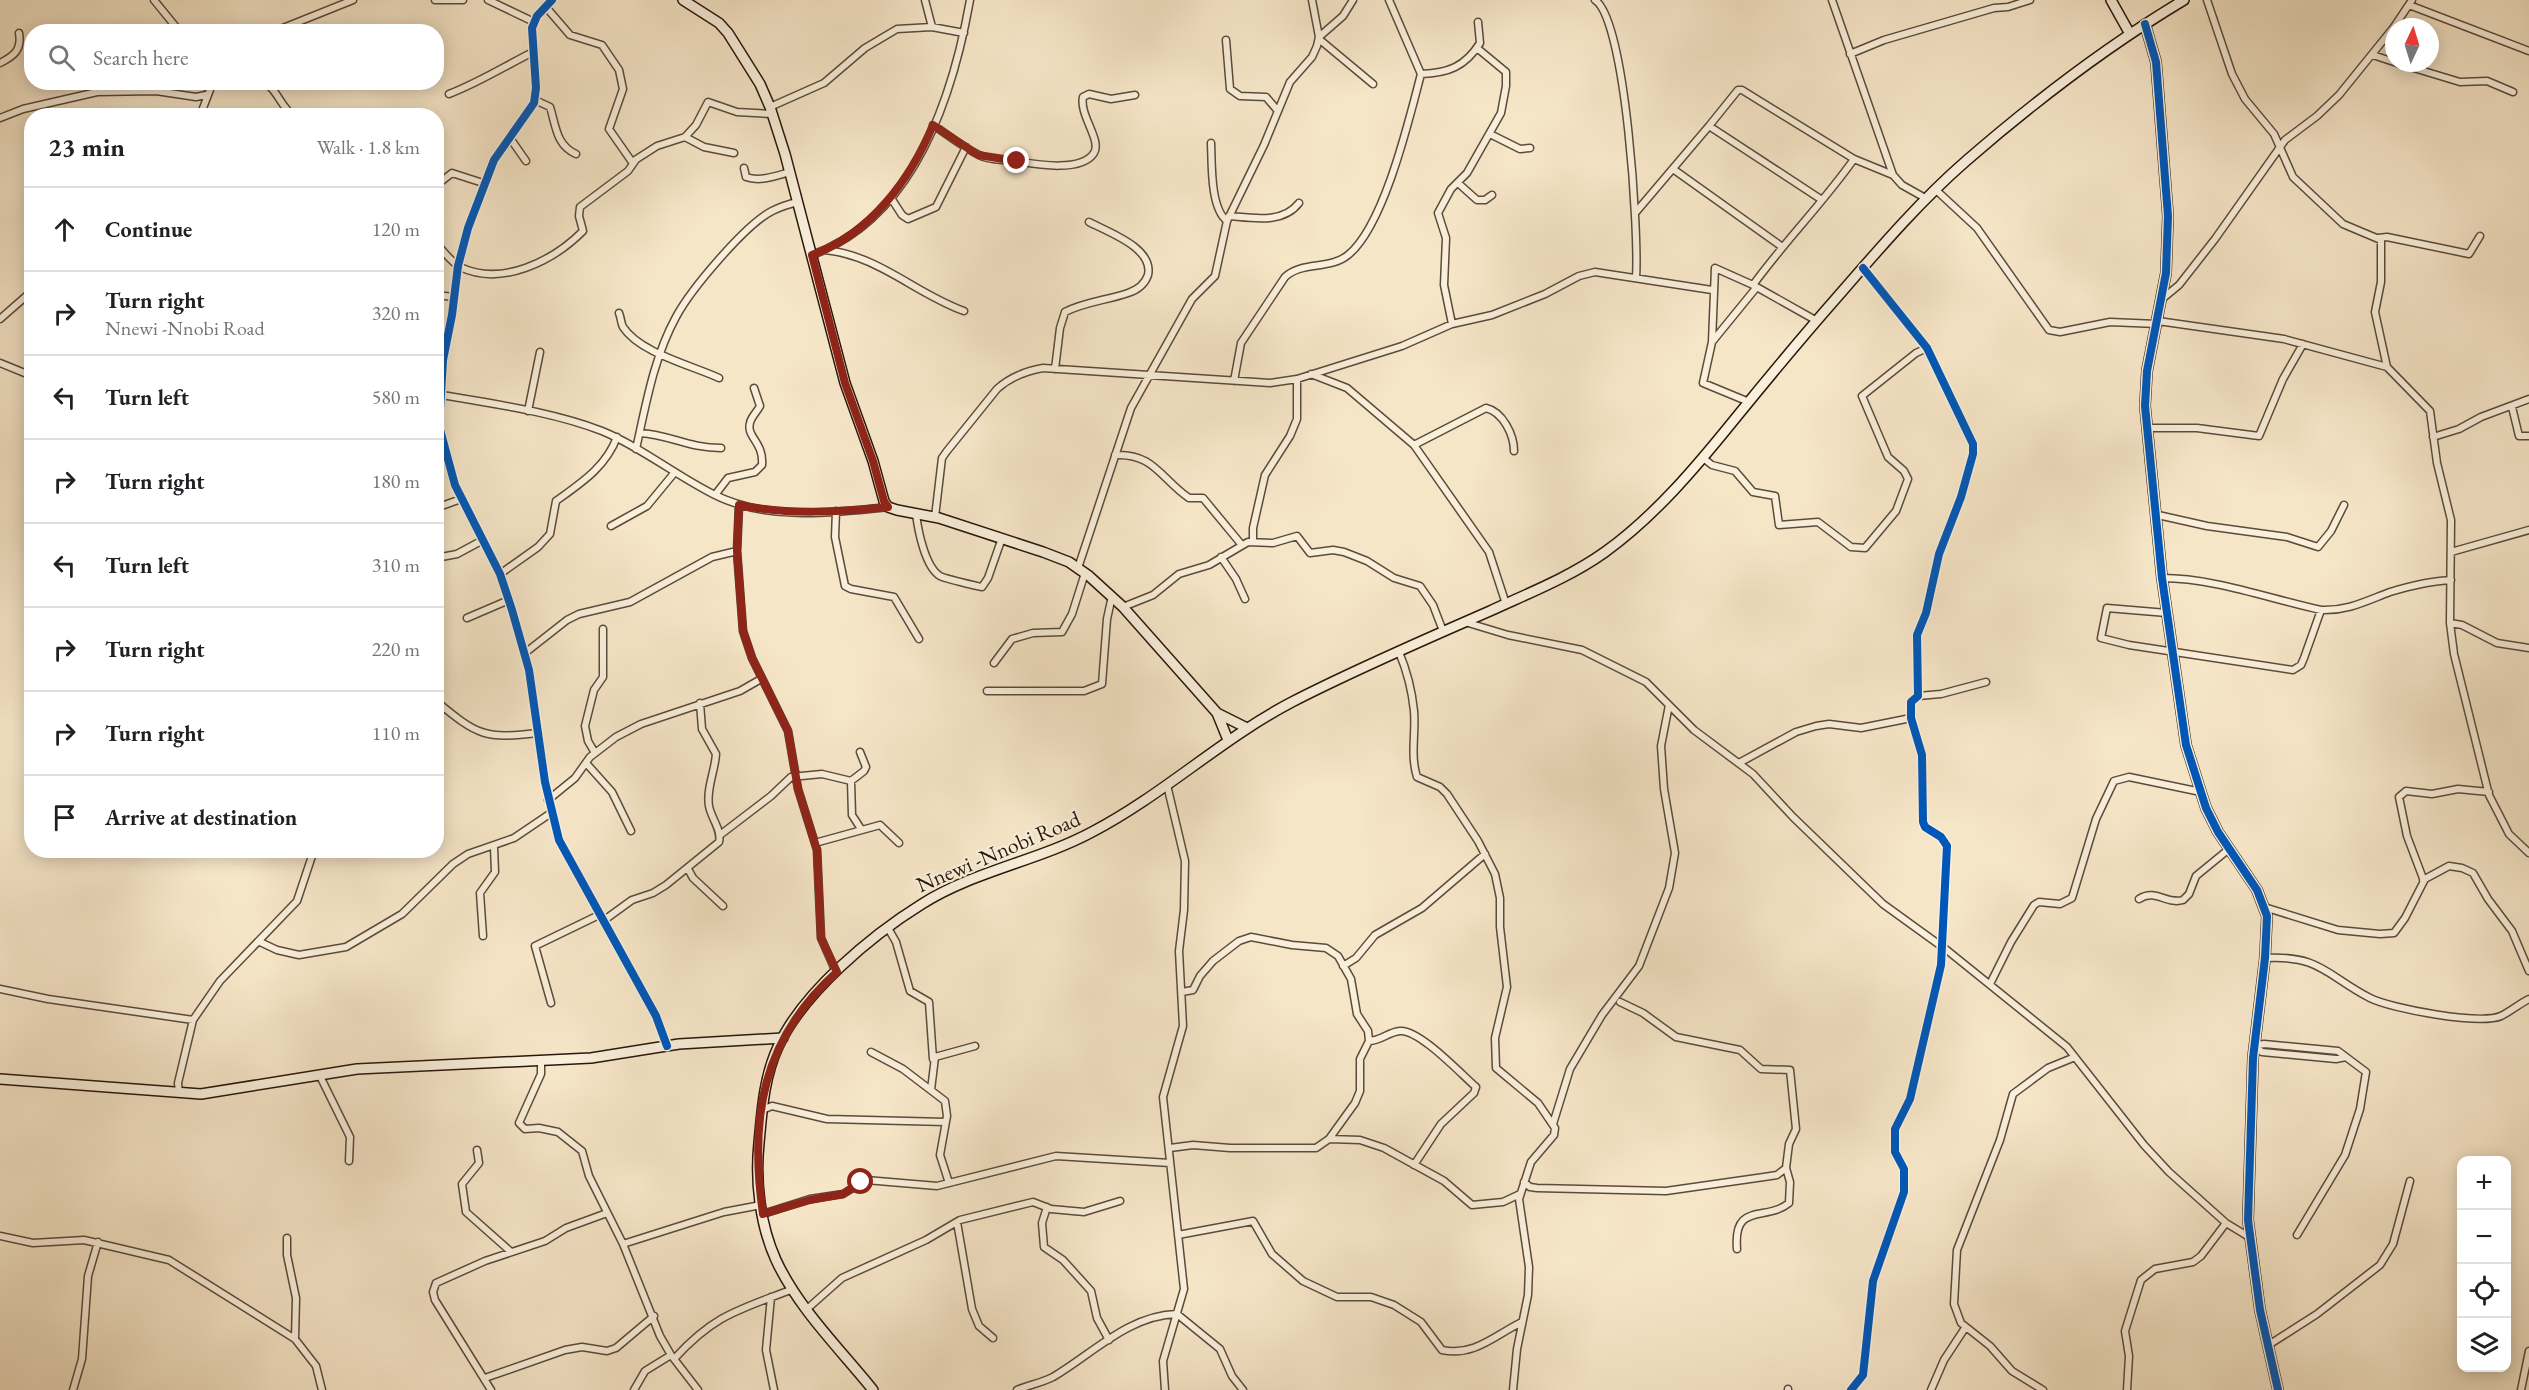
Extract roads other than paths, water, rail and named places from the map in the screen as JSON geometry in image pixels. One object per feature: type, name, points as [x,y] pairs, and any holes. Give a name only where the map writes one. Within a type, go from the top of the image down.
[{"type":"main road","points":[[683,0],[719,23],[728,33],[760,84],[771,111],[790,172],[845,383],[873,461],[884,501],[888,507],[935,517],[1002,538],[1041,551],[1081,571],[1123,607],[1217,714],[1228,740]]},
{"type":"main road","points":[[2111,0],[2130,34]]},
{"type":"main road","name":"Nnewi -Nnobi Road","points":[[873,1390],[793,1289],[776,1259],[762,1210],[757,1158],[767,1076],[783,1038],[811,995],[888,928],[926,901],[963,883],[1046,854],[1088,835],[1167,785],[1228,740],[1294,701],[1577,570],[1609,549],[1661,502],[1703,458],[1863,268],[1927,199],[1972,155],[2087,64],[2184,0]]},
{"type":"main road","points":[[2145,24],[2156,62],[2168,216],[2166,273],[2147,371],[2145,406],[2158,515],[2166,613],[2186,746],[2200,792],[2218,832],[2257,890],[2264,907],[2268,931],[2254,1046],[2249,1237],[2267,1347],[2278,1390]]},
{"type":"main road","points":[[1217,714],[1247,728]]},
{"type":"main road","points":[[0,1079],[179,1094],[236,1091],[319,1074],[429,1065],[591,1058],[667,1046],[783,1038]]},
{"type":"street","points":[[154,0],[174,24]]},
{"type":"street","points":[[293,24],[353,0]]},
{"type":"street","points":[[435,0],[463,0]]},
{"type":"street","points":[[488,0],[534,22]]},
{"type":"street","points":[[444,354],[458,266],[483,183],[494,160],[535,100],[531,40],[534,22],[552,0]]},
{"type":"street","points":[[925,0],[932,27]]},
{"type":"street","points":[[812,255],[825,250],[855,231],[891,198],[915,163],[958,62],[970,0]]},
{"type":"street","points":[[994,663],[1012,639],[1034,633],[1062,632],[1075,605],[1081,571],[1131,408],[1191,299],[1215,276],[1228,219],[1290,82],[1312,57],[1319,38],[1312,0]]},
{"type":"street","points":[[1319,38],[1335,25],[1353,0]]},
{"type":"street","points":[[1234,381],[1241,343],[1285,277],[1292,271],[1341,260],[1355,248],[1370,228],[1383,198],[1421,74],[1389,0]]},
{"type":"street","points":[[1595,0],[1604,8],[1619,61],[1636,212],[1636,278]]},
{"type":"street","points":[[1833,0],[1893,175],[1902,186],[1927,199]]},
{"type":"street","points":[[1850,54],[1884,40],[1994,8],[2019,5],[2030,0]]},
{"type":"street","points":[[2207,0],[2232,74],[2245,99],[2274,134],[2293,177],[2343,224],[2378,238],[2386,237],[2469,254],[2480,236]]},
{"type":"street","points":[[2400,18],[2410,3],[2529,51]]},
{"type":"street","points":[[545,6],[570,35],[602,45],[619,70],[623,89],[609,129],[629,161],[635,161]]},
{"type":"street","points":[[1421,74],[1453,70],[1463,64],[1477,48],[1481,35],[1478,22]]},
{"type":"street","points":[[444,252],[458,266],[486,272],[523,269],[543,261],[583,231],[579,216],[580,207],[628,171],[635,161],[657,146],[685,137],[696,125],[708,102],[737,112],[771,111],[824,83],[865,48],[897,29],[932,27],[964,33]]},
{"type":"street","points":[[0,63],[16,53],[20,46],[19,33]]},
{"type":"street","points":[[1319,38],[1373,84]]},
{"type":"street","points":[[2162,299],[2179,285],[2215,239],[2280,146],[2339,95],[2385,39]]},
{"type":"street","points":[[1226,40],[1230,89],[1240,96],[1266,97],[1278,111]]},
{"type":"street","points":[[1452,324],[1444,285],[1446,238],[1437,217],[1441,205],[1490,134],[1501,112],[1506,86],[1506,72],[1477,48]]},
{"type":"street","points":[[449,94],[533,52]]},
{"type":"street","points":[[2373,55],[2385,59]]},
{"type":"street","points":[[2426,72],[2460,82],[2487,81],[2512,92]]},
{"type":"street","points":[[28,108],[97,92],[156,91],[196,98],[206,90]]},
{"type":"street","points":[[203,108],[210,90]]},
{"type":"street","points":[[274,90],[284,108]]},
{"type":"street","points":[[1636,212],[1738,90],[1742,90],[1854,159],[1893,175]]},
{"type":"street","points":[[933,125],[987,158],[1034,165],[1066,165],[1089,157],[1096,146],[1081,107],[1083,97],[1089,94],[1111,99],[1135,95]]},
{"type":"street","points":[[535,100],[550,107],[559,139],[569,151],[576,154]]},
{"type":"street","points":[[0,118],[24,109]]},
{"type":"street","points":[[1709,126],[1822,200]]},
{"type":"street","points":[[1490,134],[1520,148],[1530,148]]},
{"type":"street","points":[[685,137],[704,147],[734,153]]},
{"type":"street","points":[[510,138],[526,161]]},
{"type":"street","points":[[1211,142],[1215,199],[1218,209],[1228,219],[1275,217],[1293,211],[1299,202]]},
{"type":"street","points":[[891,198],[902,215],[908,219],[922,215],[936,207],[966,147]]},
{"type":"street","points":[[1712,342],[1755,286],[1781,246],[1822,200],[1854,159]]},
{"type":"street","points":[[744,168],[746,177],[750,179],[790,172]]},
{"type":"street","points":[[1673,169],[1781,246]]},
{"type":"street","points":[[444,180],[453,173],[483,183]]},
{"type":"street","points":[[1458,183],[1477,200],[1485,200],[1492,195]]},
{"type":"street","points":[[1936,190],[1982,234],[2049,330],[2060,332],[2110,322],[2157,322],[2260,334],[2387,367],[2430,411],[2437,463],[2451,520],[2450,623],[2454,654],[2489,792],[2509,834],[2529,854]]},
{"type":"street","points":[[636,449],[653,374],[677,315],[725,255],[764,216],[798,202]]},
{"type":"street","points":[[1055,369],[1060,328],[1065,312],[1135,290],[1146,280],[1148,273],[1149,264],[1139,250],[1089,222]]},
{"type":"street","points":[[2378,238],[2382,245],[2382,272],[2374,312],[2387,367]]},
{"type":"street","points":[[825,250],[851,253],[913,284],[937,301],[964,311]]},
{"type":"street","points":[[1749,402],[1703,383],[1712,342],[1714,270],[1717,267],[1817,321]]},
{"type":"street","points":[[1863,268],[1927,348],[1948,396],[1968,432],[1973,454],[1955,516],[1939,555],[1926,613],[1917,635],[1918,696]]},
{"type":"street","points":[[935,517],[942,458],[946,451],[1004,382],[1034,370],[1055,369],[1270,383],[1297,379],[1402,346],[1452,324],[1515,307],[1579,276],[1595,272],[1712,290]]},
{"type":"street","points":[[444,295],[454,297]]},
{"type":"street","points":[[0,319],[24,298]]},
{"type":"street","points":[[619,313],[626,329],[660,356],[685,362],[719,378]]},
{"type":"street","points":[[2148,428],[2197,428],[2259,436],[2283,379],[2303,344]]},
{"type":"street","points":[[1703,458],[1712,465],[1735,471],[1753,492],[1775,496],[1779,525],[1818,522],[1851,547],[1865,548],[1896,511],[1908,479],[1904,471],[1888,457],[1862,396],[1916,353],[1927,348]]},
{"type":"street","points":[[528,411],[540,352]]},
{"type":"street","points":[[0,363],[24,373]]},
{"type":"street","points":[[1310,374],[1347,388],[1414,445],[1489,552],[1506,604]]},
{"type":"street","points":[[1253,542],[1253,528],[1265,475],[1290,436],[1297,419],[1297,379]]},
{"type":"street","points":[[715,495],[728,478],[755,472],[762,465],[761,447],[750,432],[749,426],[760,406],[754,388]]},
{"type":"street","points":[[444,395],[565,418],[617,437],[715,495],[739,505],[779,511],[836,511],[888,507]]},
{"type":"street","points":[[2433,437],[2529,399]]},
{"type":"street","points":[[2512,407],[2519,436],[2529,436]]},
{"type":"street","points":[[1414,445],[1486,408],[1496,414],[1510,431],[1514,451]]},
{"type":"street","points":[[640,433],[662,434],[684,445],[721,448]]},
{"type":"street","points":[[500,574],[538,547],[549,534],[556,501],[585,481],[601,465],[617,437]]},
{"type":"street","points":[[444,448],[461,500],[500,574],[525,653],[548,800],[555,826],[566,855],[656,1016],[667,1046]]},
{"type":"street","points":[[1115,455],[1140,458],[1163,474],[1185,496],[1192,499],[1203,498],[1241,544]]},
{"type":"street","points":[[611,526],[647,506],[675,472]]},
{"type":"street","points":[[444,505],[461,500]]},
{"type":"street","points":[[739,505],[737,551],[743,631],[761,679],[774,699],[788,731],[795,776],[815,843],[821,938],[837,972]]},
{"type":"street","points":[[2158,515],[2207,526],[2287,537],[2318,547],[2331,531],[2344,505]]},
{"type":"street","points":[[836,511],[835,537],[845,586],[894,597],[919,639]]},
{"type":"street","points":[[916,514],[922,546],[936,573],[944,578],[982,587],[988,578],[1002,538]]},
{"type":"street","points":[[2451,552],[2529,530]]},
{"type":"street","points":[[1123,607],[1153,595],[1179,574],[1209,565],[1241,544],[1273,543],[1297,536],[1310,554],[1332,550],[1367,561],[1394,578],[1425,590],[1443,631]]},
{"type":"street","points":[[444,556],[457,554],[483,540]]},
{"type":"street","points":[[525,653],[561,624],[579,614],[630,602],[712,557],[737,551]]},
{"type":"street","points":[[1221,557],[1236,579],[1245,599]]},
{"type":"street","points":[[2162,578],[2202,580],[2226,589],[2321,610],[2357,607],[2414,585],[2451,580]]},
{"type":"street","points":[[987,691],[1084,691],[1102,684],[1107,619],[1112,596]]},
{"type":"street","points":[[467,618],[509,600]]},
{"type":"street","points":[[2166,613],[2107,608],[2100,638],[2129,645],[2295,670],[2304,658],[2321,610]]},
{"type":"street","points":[[1464,622],[1508,635],[1582,650],[1646,682],[1694,730],[1739,763],[1883,904],[1990,984],[2075,1057],[2144,1145],[2226,1223],[2249,1237]]},
{"type":"street","points":[[2450,623],[2462,625],[2497,644],[2529,648]]},
{"type":"street","points":[[595,753],[588,741],[585,726],[594,690],[603,677],[603,629]]},
{"type":"street","points":[[1399,652],[1409,683],[1414,712],[1413,759],[1416,777],[1440,787],[1447,794],[1496,874],[1507,987],[1495,1038],[1496,1068],[1529,1094],[1553,1124]]},
{"type":"street","points":[[548,800],[575,778],[595,753],[641,724],[740,690],[761,679]]},
{"type":"street","points":[[1851,1390],[1863,1375],[1865,1338],[1873,1281],[1904,1192],[1904,1169],[1895,1152],[1895,1130],[1910,1099],[1941,965],[1947,846],[1941,837],[1924,827],[1922,755],[1911,718],[1911,702],[1918,696],[1941,694],[1986,682]]},
{"type":"street","points":[[551,1003],[535,946],[556,934],[601,918],[632,900],[653,893],[688,869],[719,842],[720,835],[709,807],[716,754],[702,729],[700,703]]},
{"type":"street","points":[[1513,1390],[1528,1295],[1529,1267],[1519,1215],[1520,1194],[1531,1162],[1554,1136],[1553,1124],[1570,1070],[1602,1015],[1639,966],[1669,888],[1676,858],[1665,798],[1661,746],[1669,705]]},
{"type":"street","points":[[444,707],[479,732],[491,737],[537,734]]},
{"type":"street","points":[[1739,763],[1796,732],[1822,724],[1861,728],[1911,718]]},
{"type":"street","points":[[851,781],[864,771],[866,763],[860,752]]},
{"type":"street","points":[[586,763],[612,792],[631,831]]},
{"type":"street","points":[[720,835],[771,796],[787,779],[795,776],[826,774],[851,781]]},
{"type":"street","points":[[1990,984],[2011,942],[2034,905],[2039,902],[2060,904],[2073,898],[2096,819],[2114,781],[2129,777],[2200,792]]},
{"type":"street","points":[[851,781],[852,815],[861,829]]},
{"type":"street","points":[[1165,1390],[1163,1361],[1184,1289],[1170,1148],[1164,1128],[1163,1096],[1183,1026],[1179,951],[1185,910],[1185,861],[1167,785]]},
{"type":"street","points":[[2264,907],[2338,930],[2390,934],[2398,930],[2421,889],[2423,880],[2403,824],[2399,801],[2401,794],[2406,791],[2438,793],[2458,789],[2489,792]]},
{"type":"street","points":[[260,942],[277,950],[298,955],[346,946],[402,914],[453,864],[468,854],[494,847],[533,827],[551,813]]},
{"type":"street","points":[[815,843],[882,825],[899,843]]},
{"type":"street","points":[[533,827],[555,826]]},
{"type":"street","points":[[483,936],[480,893],[495,872],[494,847]]},
{"type":"street","points":[[2139,899],[2153,895],[2175,902],[2183,900],[2189,894],[2196,876],[2229,849]]},
{"type":"street","points":[[1343,966],[1356,958],[1375,935],[1422,908],[1485,854]]},
{"type":"street","points":[[179,1094],[178,1083],[193,1020],[213,989],[297,902],[311,858]]},
{"type":"street","points":[[2423,880],[2449,866],[2473,873],[2488,899],[2512,930],[2529,971]]},
{"type":"street","points":[[688,869],[693,878],[723,906]]},
{"type":"street","points":[[888,928],[896,942],[910,991],[929,1002],[933,1059],[931,1090]]},
{"type":"street","points":[[1170,1148],[1193,1145],[1316,1148],[1329,1139],[1355,1103],[1360,1091],[1360,1059],[1369,1041],[1368,1031],[1357,1014],[1354,985],[1335,952],[1326,948],[1292,945],[1251,936],[1239,941],[1213,961],[1200,976],[1193,990],[1182,992]]},
{"type":"street","points":[[2265,958],[2297,958],[2310,962],[2371,999],[2399,1009],[2486,1019],[2502,1016],[2529,999]]},
{"type":"street","points":[[0,989],[48,999],[193,1020]]},
{"type":"street","points":[[1620,1002],[1643,1013],[1664,1031],[1676,1036],[1740,1050],[1761,1069],[1790,1070],[1796,1130],[1788,1148],[1786,1168],[1790,1182],[1788,1203],[1760,1212],[1742,1222],[1737,1231],[1737,1249]]},
{"type":"street","points":[[1369,1041],[1379,1041],[1400,1031],[1406,1032],[1426,1042],[1476,1087],[1474,1093],[1441,1124],[1414,1165]]},
{"type":"street","points":[[933,1059],[939,1053],[953,1054],[975,1046]]},
{"type":"street","points":[[2254,1046],[2262,1052],[2336,1059],[2346,1057],[2366,1072],[2367,1078],[2355,1126],[2345,1155],[2297,1234]]},
{"type":"street","points":[[871,1052],[903,1069],[945,1101],[946,1122],[940,1155],[949,1184]]},
{"type":"street","points":[[2043,1390],[2012,1371],[1990,1346],[1965,1328],[1954,1304],[1959,1242],[2000,1140],[2013,1094],[2048,1068],[2075,1057]]},
{"type":"street","points":[[540,1061],[541,1074],[519,1123],[525,1129],[549,1128],[582,1150],[589,1176],[623,1244],[654,1316],[660,1336],[698,1390]]},
{"type":"street","points":[[319,1074],[350,1137],[349,1161]]},
{"type":"street","points":[[762,1110],[772,1106],[827,1119],[946,1122]]},
{"type":"street","points":[[1329,1139],[1360,1140],[1375,1144],[1444,1181],[1472,1205],[1503,1202],[1520,1194]]},
{"type":"street","points":[[477,1150],[479,1163],[462,1184],[466,1212],[510,1251]]},
{"type":"street","points":[[623,1244],[724,1212],[762,1210],[843,1194],[866,1180],[938,1186],[1056,1156],[1170,1163]]},
{"type":"street","points":[[1524,1182],[1537,1188],[1666,1191],[1777,1175],[1786,1168]]},
{"type":"street","points":[[2267,1347],[2316,1314],[2380,1265],[2393,1244],[2409,1181]]},
{"type":"street","points":[[807,1309],[842,1278],[926,1240],[957,1222],[1033,1202],[1047,1207],[1084,1212],[1120,1201]]},
{"type":"street","points":[[1047,1207],[1042,1223],[1044,1247],[1063,1260],[1091,1292],[1097,1318],[1109,1340]]},
{"type":"street","points":[[491,1390],[449,1326],[435,1300],[433,1288],[450,1276],[510,1251],[545,1241],[566,1228],[608,1213]]},
{"type":"street","points":[[1178,1235],[1253,1221],[1272,1254],[1303,1281],[1337,1297],[1371,1297],[1394,1305],[1421,1322],[1442,1350],[1462,1352],[1474,1349],[1522,1322]]},
{"type":"street","points":[[957,1222],[972,1309],[979,1326],[993,1338]]},
{"type":"street","points":[[2127,1390],[2129,1356],[2125,1331],[2141,1280],[2155,1269],[2193,1262],[2201,1256],[2226,1223]]},
{"type":"street","points":[[0,1236],[33,1243],[84,1240],[169,1260],[296,1339],[316,1365],[322,1390]]},
{"type":"street","points":[[287,1238],[287,1255],[296,1298],[296,1339]]},
{"type":"street","points":[[73,1390],[82,1359],[85,1294],[98,1242]]},
{"type":"street","points":[[634,1390],[645,1371],[673,1357],[697,1334],[726,1315],[793,1289]]},
{"type":"street","points":[[771,1297],[766,1350],[774,1390]]},
{"type":"street","points":[[1017,1390],[1038,1383],[1145,1320],[1177,1314],[1220,1348],[1232,1376],[1243,1390]]},
{"type":"street","points":[[485,1378],[565,1350],[582,1347],[607,1351],[616,1348],[654,1316]]},
{"type":"street","points":[[1931,1390],[1944,1360],[1965,1328]]},
{"type":"street","points":[[2521,1390],[2529,1351]]},
{"type":"street","points":[[1038,1383],[1043,1390]]}]
